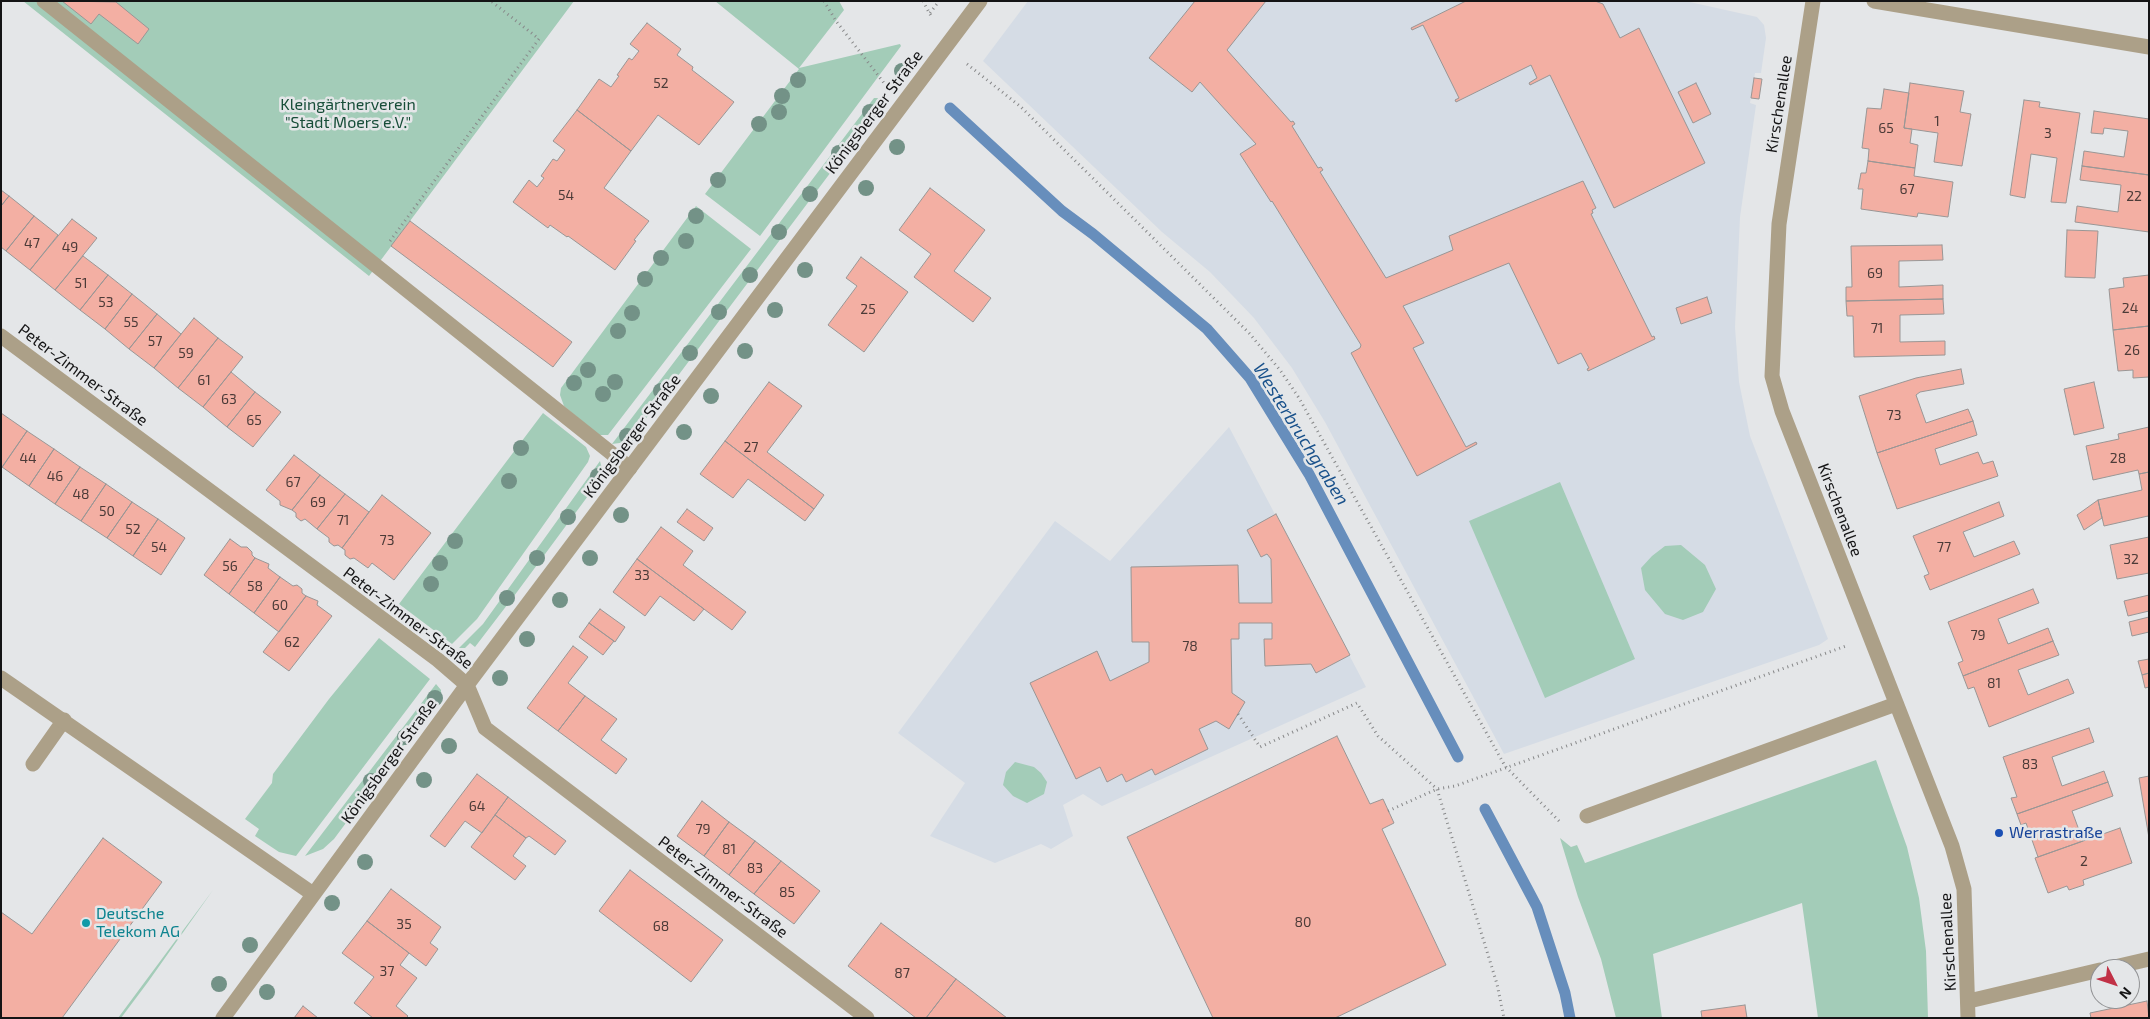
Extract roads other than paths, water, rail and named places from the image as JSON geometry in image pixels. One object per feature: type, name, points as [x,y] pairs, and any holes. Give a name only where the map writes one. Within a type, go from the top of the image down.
[{"type":"street","points":[[44,1],[630,468]]},
{"type":"street","name":"Königsberger Straße","points":[[223,1018],[467,685],[980,1]]},
{"type":"street","name":"Kirschenallee","points":[[1813,1],[1778,224],[1772,376],[1782,411],[1952,846],[1964,889],[1969,1001],[1968,1018]]},
{"type":"street","points":[[1874,1],[2149,47]]},
{"type":"street","name":"Peter-Zimmer-Straße","points":[[1,336],[438,660],[467,685],[485,728],[867,1018]]},
{"type":"street","points":[[1,678],[313,894]]},
{"type":"street","points":[[1587,816],[1896,704]]},
{"type":"street","points":[[33,764],[64,720]]},
{"type":"street","points":[[1969,1001],[2090,972]]},
{"type":"waterway","name":"Westerbruchgraben","points":[[950,108],[1062,211],[1093,234],[1207,329],[1250,378],[1309,474],[1458,757]]},
{"type":"waterway","name":"Westerbruchgraben","points":[[1485,809],[1537,907],[1565,993],[1570,1018]]},
{"type":"place","name":"Werrastraße","points":[[1999,833]]},
{"type":"place","name":"Deutsche Telekom AG","points":[[86,923]]},
{"type":"park label","name":"Kleingärtnerverein \"Stadt Moers e.V.\"","points":[[348,114]]}]
